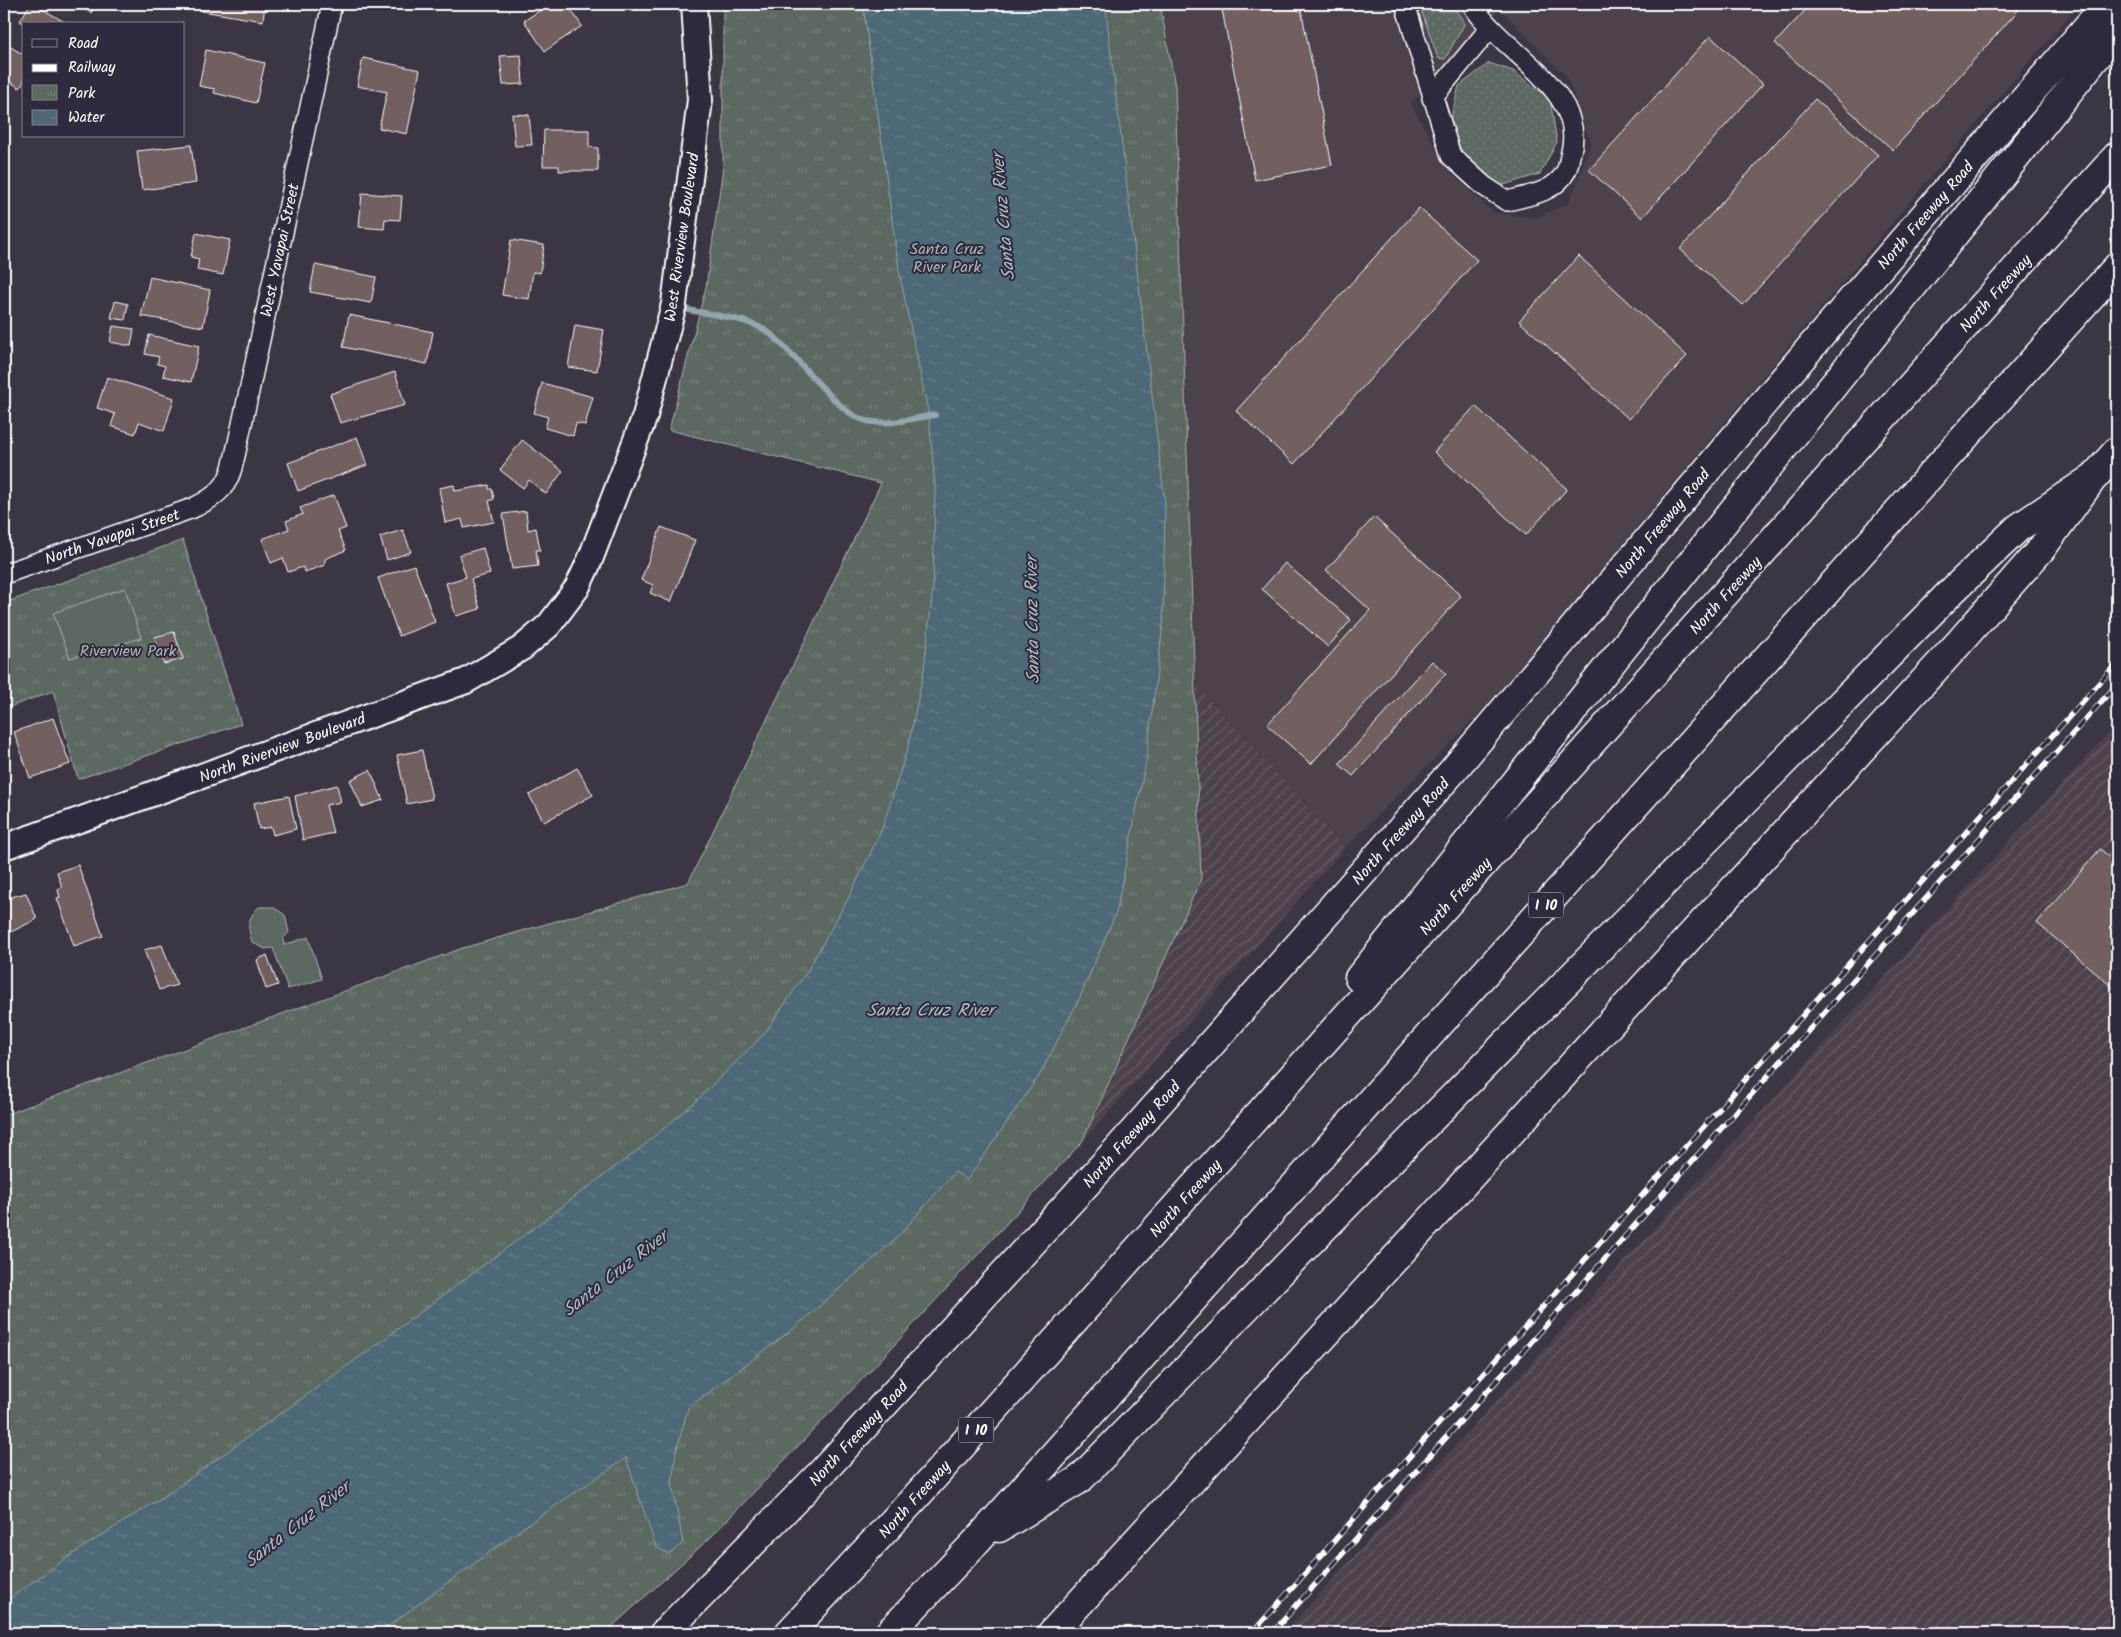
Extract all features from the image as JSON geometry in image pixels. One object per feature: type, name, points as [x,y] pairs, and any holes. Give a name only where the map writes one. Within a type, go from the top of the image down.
[{"type":"main road","name":"North Freeway Road","points":[[664,1633],[838,1455],[1118,1149],[1450,774],[1811,346],[2107,4]]},
{"type":"main road","points":[[1161,1225],[2117,31]]},
{"type":"main road","name":"North Freeway","points":[[789,1633],[914,1499],[1161,1225],[2117,156]]},
{"type":"main road","name":"I 10","points":[[889,1633],[974,1544],[2117,267]]},
{"type":"main road","points":[[1052,1633],[1957,645],[2042,548],[2095,476],[2117,452]]},
{"type":"main road","points":[[974,1544],[1080,1479],[1305,1247],[1950,593],[2018,528],[2095,476]]},
{"type":"street","name":"West Yavapai Street","points":[[219,494],[228,479],[238,444],[332,4]]},
{"type":"street","name":"West Riverview Boulevard","points":[[549,625],[577,588],[590,560],[645,416],[674,304],[700,100],[694,4]]},
{"type":"street","points":[[1405,4],[1451,156],[1484,186],[1508,201],[1552,188],[1566,171],[1573,145],[1569,114],[1545,78],[1481,19],[1472,4]]},
{"type":"street","points":[[1432,98],[1490,28]]},
{"type":"street","name":"North Yavapai Street","points":[[4,574],[192,508],[219,494]]},
{"type":"street","name":"North Riverview Boulevard","points":[[4,848],[466,681],[522,648],[549,625]]},
{"type":"shaded area","points":[[1160,4],[2079,4],[1913,198],[1489,704],[1345,848],[1194,682],[1175,86]],"holes":[[[1500,9],[1567,77],[1591,143],[1569,203],[1536,218],[1493,212],[1447,169],[1411,103]]]},
{"type":"shaded area","points":[[1194,682],[1345,848],[1082,1142],[1201,879]]},
{"type":"shaded area","points":[[2117,724],[2117,1633],[1284,1633]]},
{"type":"green space","name":"Santa Cruz River Park","points":[[723,4],[1160,4],[1175,86],[1201,879],[1082,1142],[872,1369],[711,1537],[605,1633],[4,1633],[4,1115],[463,948],[688,883],[881,483],[669,430],[706,287],[723,167]]},
{"type":"green space","points":[[1419,4],[1451,4],[1465,23],[1445,59],[1438,58]]},
{"type":"green space","points":[[1489,63],[1513,71],[1550,99],[1557,142],[1540,174],[1500,186],[1464,155],[1449,125],[1459,86]]},
{"type":"green space","name":"Riverview Park","points":[[183,540],[241,724],[78,779],[53,691],[4,709],[4,603]]},
{"type":"green space","points":[[125,588],[141,638],[70,658],[53,613]]},
{"type":"green space","points":[[259,907],[273,907],[285,915],[289,932],[283,939],[284,945],[308,937],[322,979],[288,989],[273,948],[265,949],[252,942],[249,923],[252,915]]},
{"type":"water","name":"Santa Cruz River","points":[[863,4],[1105,4],[1165,503],[1163,624],[1146,761],[1116,913],[1080,997],[1039,1076],[967,1180],[955,1172],[893,1242],[793,1329],[688,1408],[676,1452],[672,1483],[683,1543],[669,1554],[656,1547],[626,1458],[524,1527],[379,1633],[4,1633],[4,1602],[74,1553],[172,1491],[375,1346],[638,1150],[696,1101],[764,1034],[808,970],[850,895],[882,829],[908,747],[924,670],[933,587],[935,487],[929,416],[899,271]]},
{"type":"building","points":[[30,4],[34,4],[65,22],[22,22],[20,21]]},
{"type":"building","points":[[75,4],[96,4],[91,13]]},
{"type":"building","points":[[203,4],[265,4],[263,21],[202,11]]},
{"type":"building","points":[[549,4],[567,4],[582,26],[545,51],[524,21]]},
{"type":"building","points":[[1221,4],[1300,4],[1332,165],[1255,180]]},
{"type":"building","points":[[1811,4],[2024,4],[1893,150],[1775,43]]},
{"type":"building","points":[[1710,36],[1763,84],[1642,218],[1589,170]]},
{"type":"building","points":[[4,43],[22,54],[22,84],[20,88],[4,78]]},
{"type":"building","points":[[206,50],[265,63],[256,103],[214,93],[215,89],[199,86]]},
{"type":"building","points":[[521,55],[523,84],[503,85],[500,56]]},
{"type":"building","points":[[363,58],[420,70],[407,134],[379,128],[387,92],[357,86]]},
{"type":"building","points":[[1815,99],[1878,155],[1743,305],[1680,249]]},
{"type":"building","points":[[512,114],[529,115],[532,145],[515,146]]},
{"type":"building","points":[[544,130],[589,130],[589,147],[598,148],[598,171],[559,171],[559,166],[543,166]]},
{"type":"building","points":[[191,145],[196,183],[142,190],[137,151]]},
{"type":"building","points":[[362,193],[402,196],[400,220],[385,219],[384,229],[359,227]]},
{"type":"building","points":[[1419,208],[1477,260],[1294,464],[1236,411]]},
{"type":"building","points":[[196,233],[230,240],[223,275],[197,270],[199,259],[191,257]]},
{"type":"building","points":[[511,240],[544,245],[540,273],[533,272],[529,299],[502,295]]},
{"type":"building","points":[[1579,256],[1687,356],[1629,419],[1519,321]]},
{"type":"building","points":[[315,265],[376,277],[371,303],[310,292]]},
{"type":"building","points":[[150,277],[210,290],[203,327],[141,316]]},
{"type":"building","points":[[115,301],[128,304],[125,320],[111,318]]},
{"type":"building","points":[[349,315],[433,332],[427,364],[343,347]]},
{"type":"building","points":[[575,325],[604,330],[597,371],[568,367]]},
{"type":"building","points":[[113,326],[134,329],[131,346],[110,342]]},
{"type":"building","points":[[149,335],[199,346],[191,382],[163,376],[165,366],[157,364],[159,357],[145,354]]},
{"type":"building","points":[[395,372],[405,405],[340,423],[330,394]]},
{"type":"building","points":[[107,377],[174,398],[164,431],[139,422],[135,434],[111,426],[115,414],[97,408]]},
{"type":"building","points":[[542,383],[593,397],[585,425],[576,423],[573,436],[545,428],[548,417],[534,413]]},
{"type":"building","points":[[1475,406],[1567,489],[1526,535],[1434,452]]},
{"type":"building","points":[[357,437],[367,465],[298,491],[288,463]]},
{"type":"building","points":[[522,440],[563,471],[546,494],[529,480],[523,488],[500,470]]},
{"type":"building","points":[[454,485],[455,491],[489,485],[494,499],[489,501],[494,522],[464,528],[462,519],[445,523],[439,488]]},
{"type":"building","points":[[334,495],[346,528],[338,531],[346,550],[325,559],[325,565],[305,572],[303,567],[288,572],[283,558],[271,563],[262,539],[289,529],[286,521],[303,514],[300,508]]},
{"type":"building","points":[[526,511],[528,530],[536,528],[540,550],[536,550],[538,566],[512,569],[503,514]]},
{"type":"building","points":[[1374,517],[1461,596],[1311,764],[1267,725],[1370,610],[1326,570]]},
{"type":"building","points":[[661,527],[695,540],[671,602],[650,593],[653,585],[641,580]]},
{"type":"building","points":[[403,530],[411,552],[387,560],[380,537]]},
{"type":"building","points":[[483,548],[490,574],[471,579],[480,609],[456,616],[446,583],[466,577],[459,555]]},
{"type":"building","points":[[1285,563],[1351,620],[1328,647],[1262,589]]},
{"type":"building","points":[[414,565],[435,622],[399,636],[378,578]]},
{"type":"building","points":[[174,632],[183,659],[164,664],[155,637]]},
{"type":"building","points":[[1432,661],[1446,673],[1353,776],[1339,764]]},
{"type":"building","points":[[53,718],[70,764],[30,778],[14,732]]},
{"type":"building","points":[[422,750],[432,799],[407,804],[397,755]]},
{"type":"building","points":[[577,768],[593,795],[544,822],[529,795]]},
{"type":"building","points":[[370,770],[383,800],[362,807],[350,780]]},
{"type":"building","points":[[337,785],[341,802],[326,805],[333,833],[303,840],[295,796]]},
{"type":"building","points":[[289,796],[296,829],[273,835],[271,827],[259,829],[254,803]]},
{"type":"building","points":[[2100,849],[2117,863],[2117,991],[2037,923]]},
{"type":"building","points":[[78,865],[103,936],[74,946],[57,898],[60,897],[58,890],[62,887],[57,872]]},
{"type":"building","points":[[26,893],[37,919],[7,934],[4,926],[4,899]]},
{"type":"building","points":[[162,945],[177,985],[159,990],[144,950]]},
{"type":"building","points":[[267,955],[278,985],[266,989],[257,960]]},
{"type":"waterway","points":[[683,309],[739,320],[760,327],[779,341],[830,396],[856,417],[867,421],[884,423],[935,415]]},
{"type":"railway","points":[[1252,1633],[2117,663]]},
{"type":"railway","points":[[1272,1633],[2117,684]]}]
